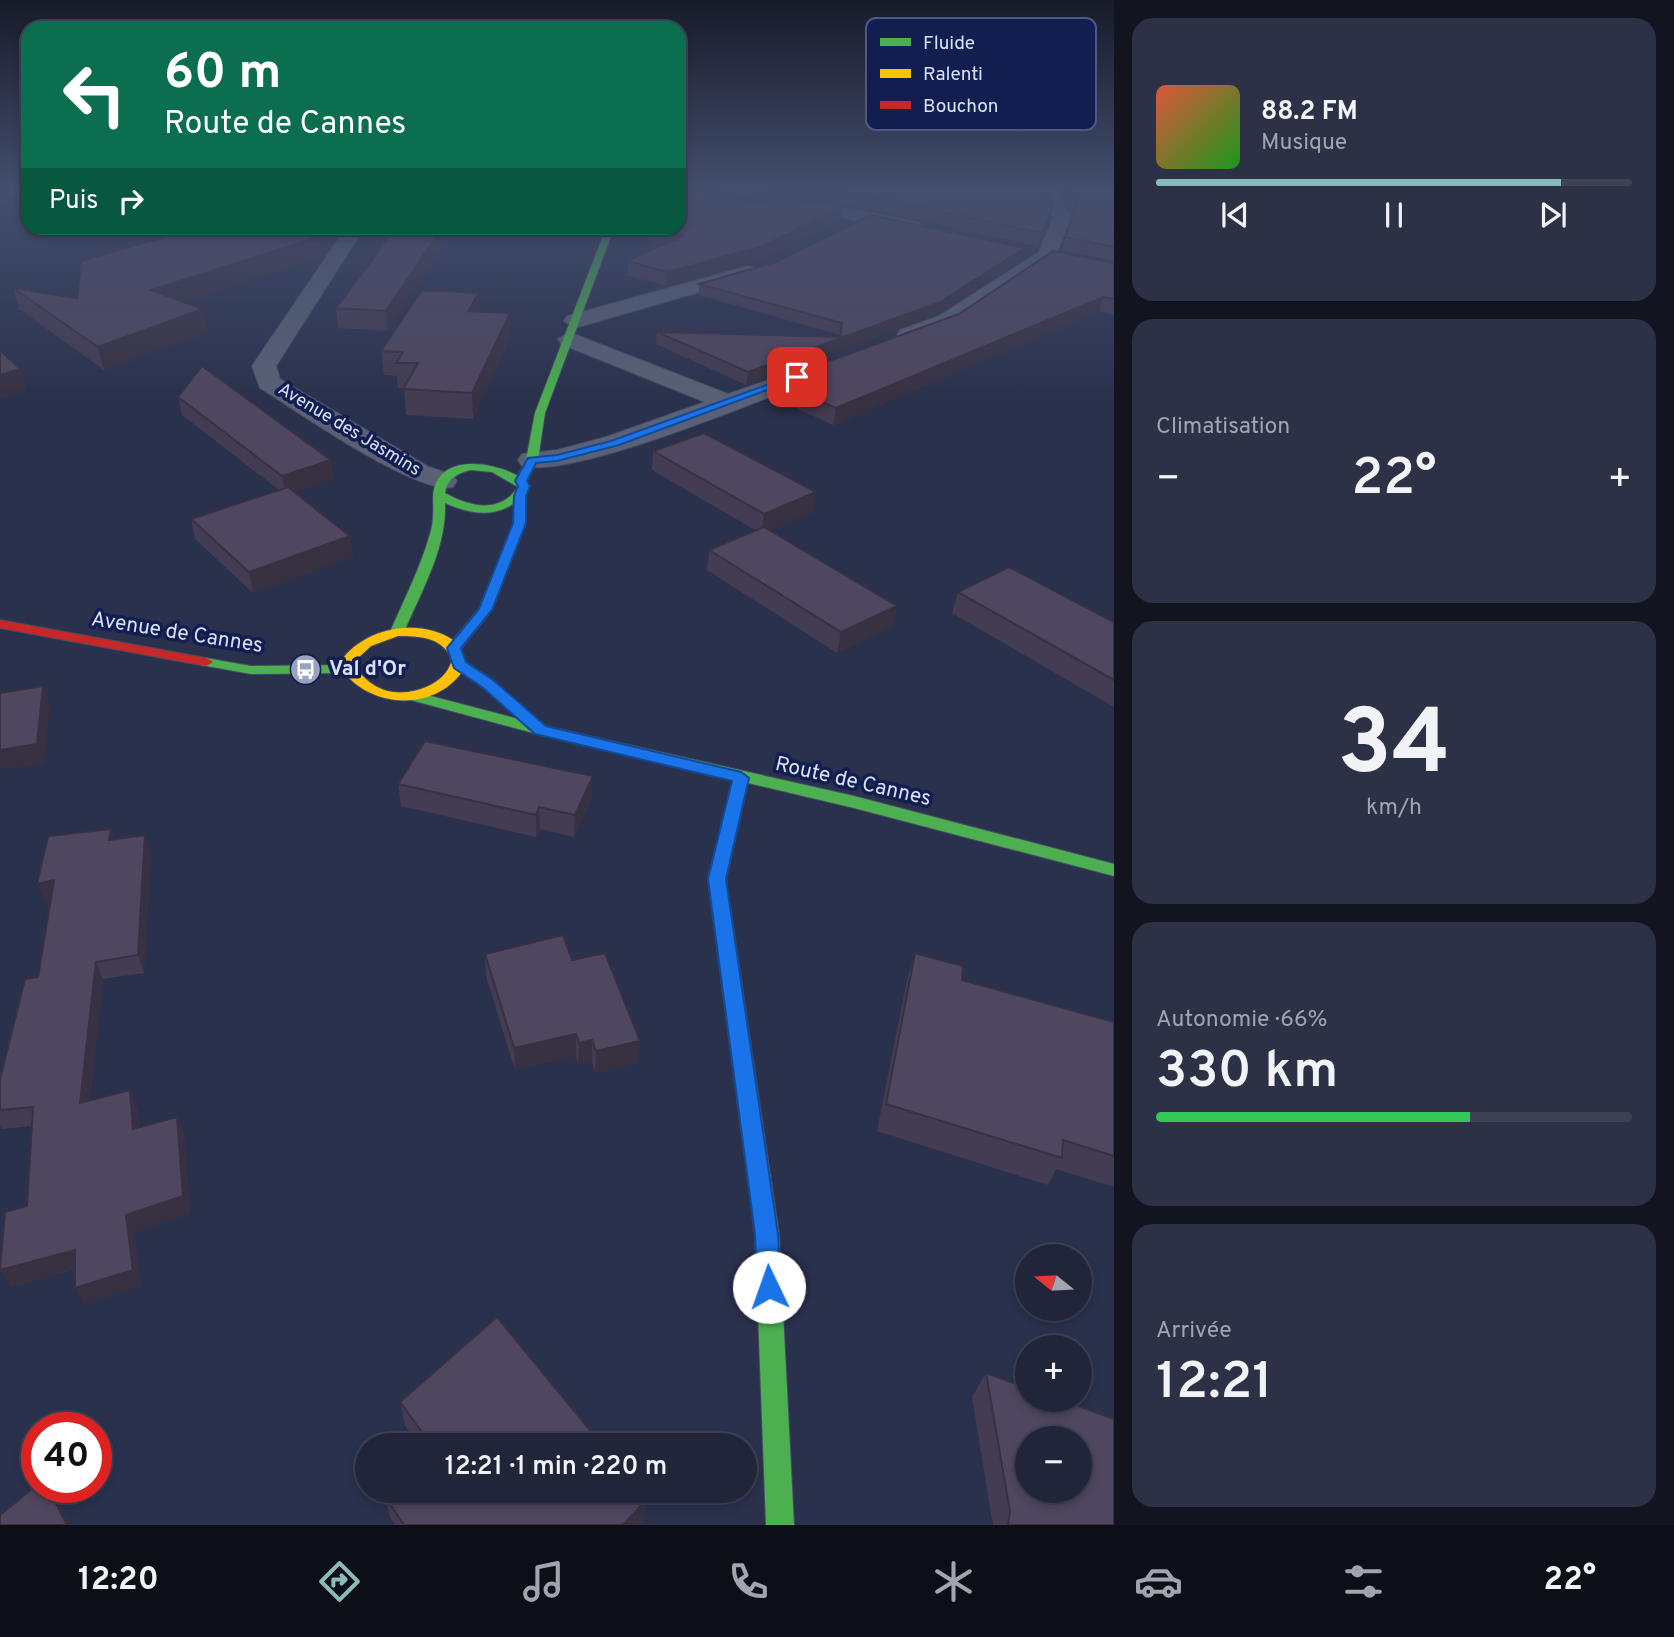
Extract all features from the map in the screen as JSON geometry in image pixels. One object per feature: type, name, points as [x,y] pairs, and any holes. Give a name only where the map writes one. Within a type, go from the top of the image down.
[{"type":"main road","points":[[454,648],[485,610],[520,523],[524,479],[540,413],[598,259]]},
{"type":"main road","points":[[520,432],[540,413]]},
{"type":"main road","points":[[397,632],[439,524],[448,483],[494,457],[501,450]]},
{"type":"main road","points":[[448,483],[497,469],[524,479]]},
{"type":"main road","points":[[448,483],[459,507],[486,509],[512,502],[524,479]]},
{"type":"main road","name":"Avenue de Cannes","points":[[0,624],[251,670],[348,669]]},
{"type":"main road","points":[[397,632],[431,634],[454,648],[459,664],[444,684],[412,696],[394,697],[362,688],[352,679],[348,669],[350,659],[367,642],[397,632]]},
{"type":"main road","name":"Route de Cannes","points":[[459,664],[488,684],[541,730]]},
{"type":"main road","name":"Route de Cannes","points":[[412,696],[541,730],[853,802],[1114,870]]},
{"type":"main road","points":[[741,778],[717,879],[766,1234],[780,1525]]},
{"type":"street","name":"Avenue des Jasmins","points":[[334,259],[264,366],[269,383],[419,473],[448,483]]},
{"type":"street","points":[[884,344],[947,321],[1049,259]]},
{"type":"street","points":[[572,330],[765,267]]},
{"type":"street","points":[[572,330],[730,403]]},
{"type":"street","points":[[524,479],[557,458],[615,443],[847,359]]},
{"type":"building","points":[[248,259],[151,290],[203,309],[98,347],[13,288],[77,298],[81,261]]},
{"type":"building","points":[[373,259],[421,259],[386,311],[336,308]]},
{"type":"building","points":[[632,259],[715,259],[667,272],[628,261]]},
{"type":"building","points":[[782,259],[1007,259],[940,302],[748,372],[657,332],[840,337],[842,323],[699,284]]},
{"type":"building","points":[[1041,259],[1095,259],[1114,263],[1114,299],[1103,297],[836,408],[774,381],[959,314]]},
{"type":"building","points":[[422,290],[479,293],[468,311],[510,313],[472,393],[403,389],[418,363],[396,363],[403,352],[381,351]]},
{"type":"building","points":[[0,350],[20,369],[0,375]]},
{"type":"building","points":[[202,366],[331,460],[282,476],[178,397]]},
{"type":"building","points":[[704,433],[816,492],[764,514],[653,451]]},
{"type":"building","points":[[288,487],[350,536],[249,572],[191,519]]},
{"type":"building","points":[[764,527],[897,606],[841,632],[709,550]]},
{"type":"building","points":[[1009,567],[1114,622],[1114,680],[958,592]]},
{"type":"building","points":[[43,686],[37,744],[0,750],[0,693]]},
{"type":"building","points":[[425,741],[593,776],[575,815],[539,807],[536,815],[398,784]]},
{"type":"building","points":[[111,829],[109,840],[145,835],[138,955],[96,962],[80,1103],[130,1090],[133,1129],[177,1117],[183,1196],[126,1215],[133,1270],[75,1288],[75,1250],[0,1270],[5,1212],[27,1206],[33,1107],[0,1110],[0,1079],[25,979],[38,977],[54,880],[37,884],[48,836]]},
{"type":"building","points":[[563,935],[572,960],[605,953],[640,1041],[596,1051],[592,1040],[579,1043],[576,1034],[514,1048],[485,954]]},
{"type":"building","points":[[915,953],[963,966],[962,980],[1114,1022],[1114,1156],[1063,1140],[1062,1158],[886,1104]]},
{"type":"building","points":[[497,1317],[592,1433],[423,1433],[400,1402]]},
{"type":"building","points":[[986,1373],[1015,1384],[1015,1412],[1092,1411],[1114,1419],[1114,1525],[1008,1525],[1010,1511]]},
{"type":"building","points":[[21,1498],[21,1503],[56,1503],[67,1525],[0,1525],[0,1515]]},
{"type":"building","points":[[389,1503],[643,1503],[623,1525],[404,1525]]},
{"type":"traffic: fast","points":[[521,481],[532,460],[540,413],[598,259]]},
{"type":"traffic: fast","points":[[397,632],[432,549],[439,520],[439,491],[442,483],[459,469],[483,467],[506,474],[524,486],[517,496],[498,508],[474,509],[441,496]]},
{"type":"traffic: fast","points":[[206,662],[251,670],[348,669]]},
{"type":"traffic: fast","points":[[412,696],[541,730],[854,802],[1114,870]]},
{"type":"traffic: fast","points":[[741,778],[717,879],[767,1234],[780,1525]]},
{"type":"traffic: slow","points":[[454,648],[485,610],[520,523],[520,496]]},
{"type":"traffic: slow","points":[[397,632],[425,633],[449,643],[459,659],[455,672],[440,685],[416,695],[392,696],[380,693],[359,681],[350,671],[351,657],[366,643],[397,632]]},
{"type":"traffic: slow","points":[[459,664],[488,684],[534,724]]},
{"type":"traffic: jam","points":[[0,624],[206,662]]},
{"type":"place","name":"Val d'Or","points":[[306,669]]},
{"type":"route","points":[[769,1287],[766,1234],[717,879],[741,778],[541,730],[488,684],[459,664],[454,648],[485,610],[520,523],[520,496],[524,486],[521,481],[532,460],[557,458],[615,443],[797,377]]}]
